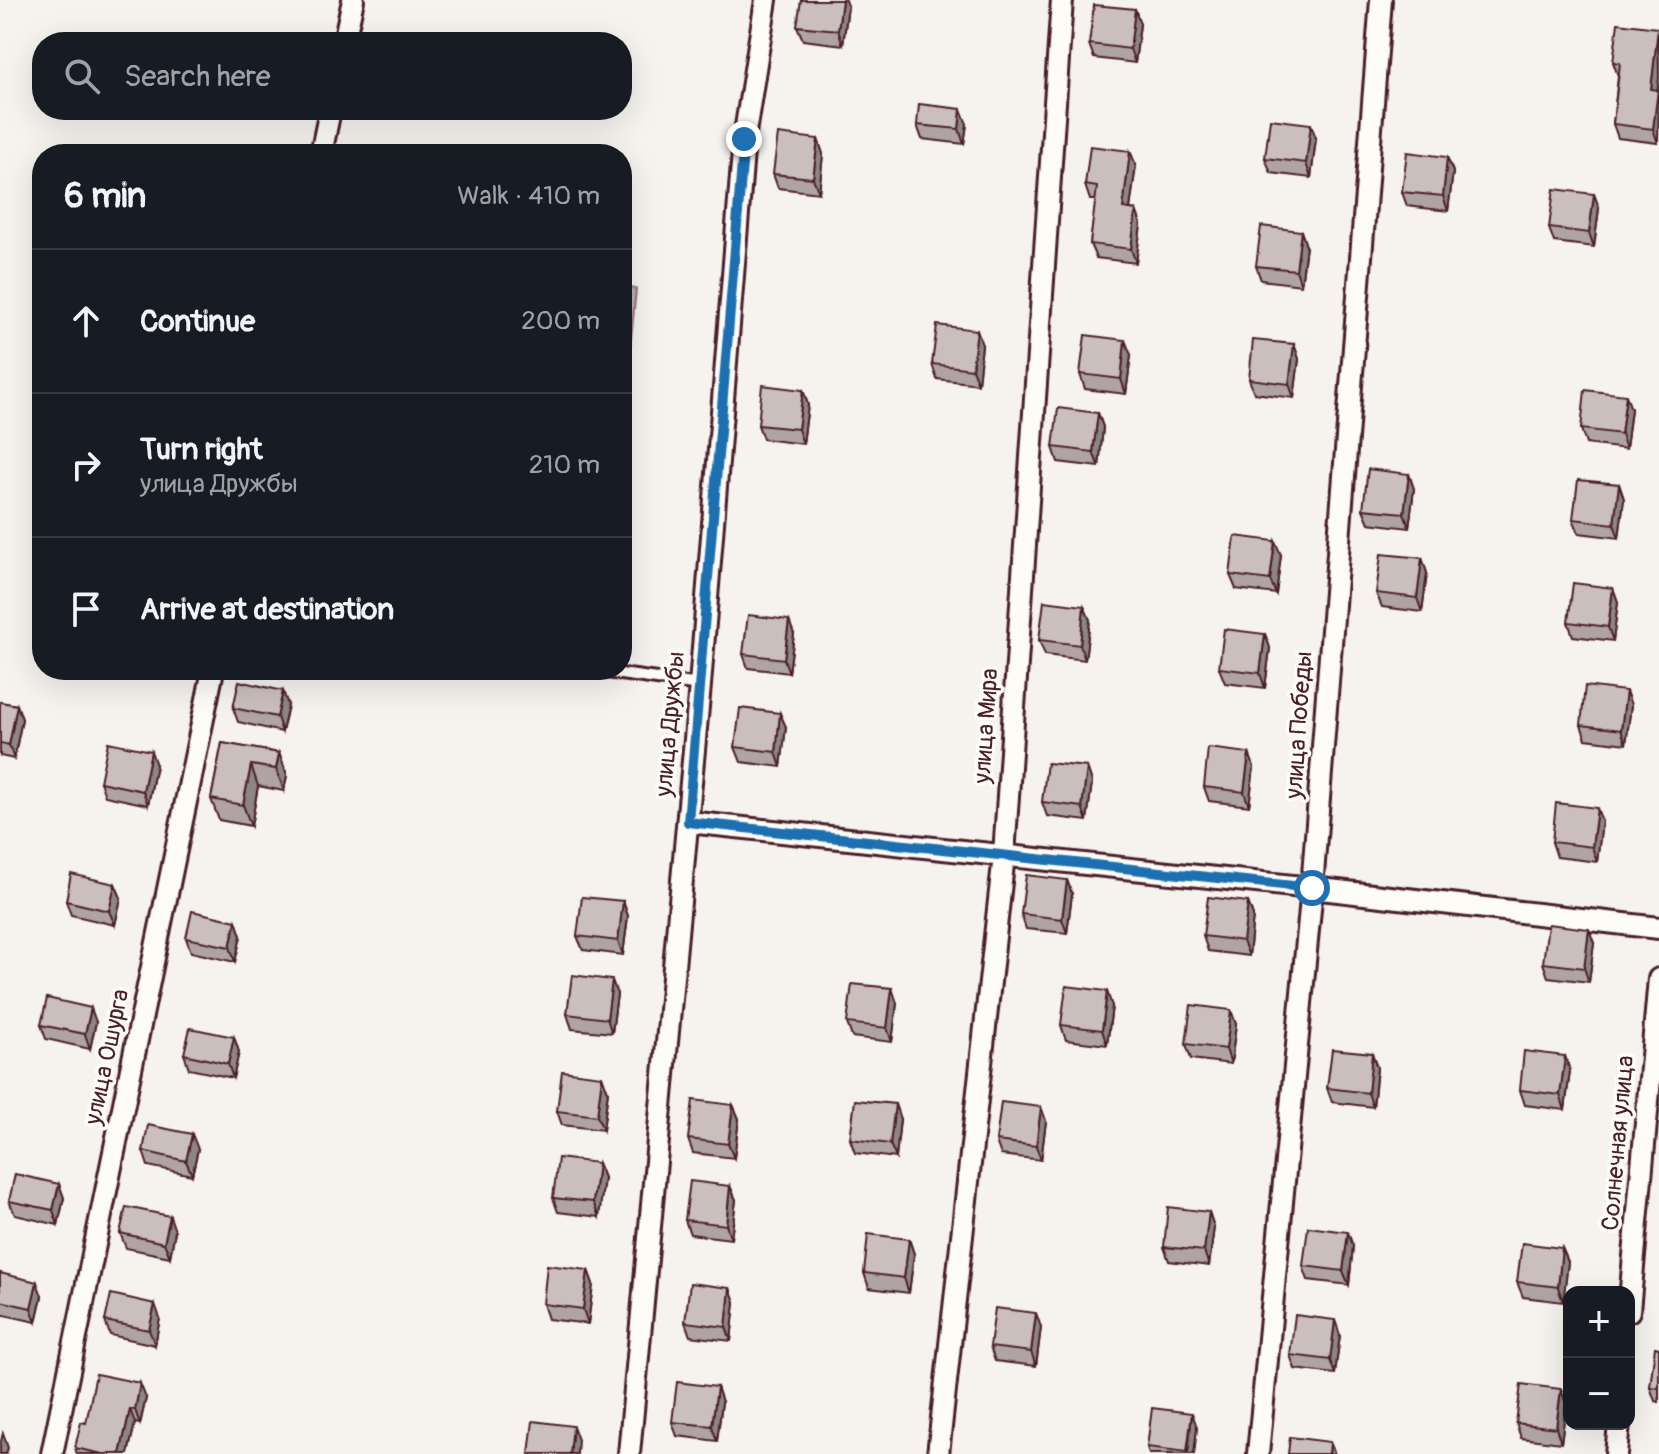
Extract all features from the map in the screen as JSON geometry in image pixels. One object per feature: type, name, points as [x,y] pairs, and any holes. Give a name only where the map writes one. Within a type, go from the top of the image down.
[{"type":"street","points":[[346,32],[353,0]]},
{"type":"street","name":"улица Дружбы","points":[[629,1454],[700,685],[744,139],[766,0]]},
{"type":"street","name":"улица Мира","points":[[938,1454],[1004,855],[1062,0]]},
{"type":"street","name":"улица Победы","points":[[1258,1454],[1312,888],[1381,0]]},
{"type":"street","points":[[323,144],[328,120]]},
{"type":"street","name":"улица Ошурга","points":[[52,1454],[211,680]]},
{"type":"street","points":[[688,822],[1659,928]]},
{"type":"street","name":"Солнечная улица","points":[[1631,1286],[1659,979]]},
{"type":"street","points":[[1616,1454],[1618,1430]]},
{"type":"lane","points":[[632,676],[700,685]]},
{"type":"shaded area","points":[[632,288],[636,289],[632,330]]},
{"type":"building","points":[[801,0],[842,0],[838,30],[797,26]]},
{"type":"building","points":[[1094,5],[1135,9],[1130,49],[1089,44]]},
{"type":"building","points":[[1618,23],[1658,28],[1651,89],[1658,90],[1653,129],[1613,124],[1620,63],[1613,62]]},
{"type":"building","points":[[919,104],[961,109],[959,129],[917,125]]},
{"type":"building","points":[[1270,119],[1311,124],[1306,163],[1265,158]]},
{"type":"building","points":[[778,134],[818,139],[813,178],[773,174]]},
{"type":"building","points":[[1090,146],[1130,151],[1123,208],[1136,210],[1131,249],[1090,244],[1097,187],[1085,185]]},
{"type":"building","points":[[1407,152],[1447,157],[1443,196],[1402,192]]},
{"type":"building","points":[[1554,189],[1594,194],[1589,233],[1549,228]]},
{"type":"building","points":[[1261,226],[1301,231],[1296,270],[1256,266]]},
{"type":"building","points":[[937,325],[977,330],[972,369],[932,364]]},
{"type":"building","points":[[1085,335],[1125,340],[1121,379],[1080,374]]},
{"type":"building","points":[[1253,340],[1294,344],[1289,384],[1249,379]]},
{"type":"building","points":[[762,385],[803,390],[798,429],[758,425]]},
{"type":"building","points":[[1585,390],[1626,395],[1621,434],[1581,429]]},
{"type":"building","points":[[1058,408],[1098,413],[1093,452],[1053,447]]},
{"type":"building","points":[[1368,469],[1409,474],[1404,513],[1363,509]]},
{"type":"building","points":[[1578,480],[1619,484],[1614,524],[1573,519]]},
{"type":"building","points":[[1235,536],[1275,541],[1270,580],[1230,575]]},
{"type":"building","points":[[1381,554],[1422,558],[1417,598],[1376,593]]},
{"type":"building","points":[[1573,583],[1613,588],[1608,627],[1568,622]]},
{"type":"building","points":[[1044,601],[1084,606],[1080,645],[1039,640]]},
{"type":"building","points":[[748,615],[789,620],[784,659],[743,654]]},
{"type":"building","points":[[1224,629],[1265,634],[1260,673],[1219,668]]},
{"type":"building","points":[[239,681],[283,691],[277,717],[233,708]]},
{"type":"building","points":[[1585,686],[1626,691],[1621,730],[1581,725]]},
{"type":"building","points":[[0,702],[17,705],[9,745],[0,743]]},
{"type":"building","points":[[740,708],[780,713],[776,752],[735,747]]},
{"type":"building","points":[[108,742],[151,751],[143,791],[100,782]]},
{"type":"building","points":[[222,743],[279,753],[276,769],[251,765],[243,805],[211,799]]},
{"type":"building","points":[[1208,748],[1249,753],[1244,792],[1204,787]]},
{"type":"building","points":[[1047,763],[1087,767],[1082,807],[1042,802]]},
{"type":"building","points":[[1556,803],[1597,808],[1592,847],[1552,842]]},
{"type":"building","points":[[71,874],[115,884],[109,911],[66,901]]},
{"type":"building","points":[[1026,875],[1067,880],[1062,919],[1021,914]]},
{"type":"building","points":[[582,897],[623,901],[618,941],[577,936]]},
{"type":"building","points":[[1208,897],[1248,902],[1243,941],[1203,936]]},
{"type":"building","points":[[192,911],[236,921],[230,947],[186,938]]},
{"type":"building","points":[[1548,924],[1589,929],[1584,968],[1543,963]]},
{"type":"building","points":[[572,975],[612,980],[607,1019],[567,1014]]},
{"type":"building","points":[[852,984],[892,988],[887,1028],[847,1023]]},
{"type":"building","points":[[1066,986],[1107,991],[1102,1030],[1061,1025]]},
{"type":"building","points":[[47,998],[91,1008],[85,1034],[41,1025]]},
{"type":"building","points":[[1191,1005],[1231,1010],[1226,1049],[1186,1044]]},
{"type":"building","points":[[190,1028],[234,1037],[228,1064],[184,1054]]},
{"type":"building","points":[[1332,1049],[1372,1053],[1368,1093],[1327,1088]]},
{"type":"building","points":[[1524,1051],[1565,1056],[1560,1095],[1520,1090]]},
{"type":"building","points":[[562,1071],[602,1076],[597,1116],[557,1111]]},
{"type":"building","points":[[693,1100],[733,1105],[728,1144],[688,1139]]},
{"type":"building","points":[[855,1100],[895,1104],[890,1144],[850,1139]]},
{"type":"building","points":[[1001,1102],[1041,1107],[1036,1146],[996,1141]]},
{"type":"building","points":[[148,1125],[192,1134],[186,1161],[143,1151]]},
{"type":"building","points":[[558,1158],[598,1163],[593,1202],[553,1198]]},
{"type":"building","points":[[15,1174],[59,1184],[53,1210],[9,1201]]},
{"type":"building","points":[[690,1181],[730,1186],[726,1225],[685,1220]]},
{"type":"building","points":[[126,1207],[170,1216],[164,1243],[120,1233]]},
{"type":"building","points":[[1168,1207],[1209,1212],[1204,1251],[1164,1247]]},
{"type":"building","points":[[1308,1227],[1348,1232],[1343,1271],[1303,1266]]},
{"type":"building","points":[[868,1234],[909,1239],[904,1278],[864,1273]]},
{"type":"building","points":[[1522,1243],[1562,1248],[1558,1287],[1517,1282]]},
{"type":"building","points":[[547,1265],[588,1270],[583,1309],[543,1304]]},
{"type":"building","points":[[0,1273],[37,1282],[31,1308],[0,1301]]},
{"type":"building","points":[[690,1283],[730,1288],[726,1327],[685,1322]]},
{"type":"building","points":[[111,1294],[155,1304],[149,1330],[105,1321]]},
{"type":"building","points":[[995,1308],[1036,1313],[1031,1352],[990,1347]]},
{"type":"building","points":[[1295,1315],[1335,1320],[1330,1360],[1290,1355]]},
{"type":"building","points":[[1655,1347],[1659,1348],[1659,1388],[1650,1387]]},
{"type":"building","points":[[96,1374],[140,1383],[135,1410],[130,1409],[120,1454],[75,1448],[81,1422],[86,1423]]},
{"type":"building","points":[[677,1382],[717,1387],[712,1426],[672,1422]]},
{"type":"building","points":[[1521,1384],[1561,1389],[1556,1428],[1516,1423]]},
{"type":"building","points":[[1152,1408],[1192,1413],[1187,1452],[1147,1447]]},
{"type":"building","points":[[533,1421],[573,1426],[570,1454],[529,1454]]},
{"type":"building","points":[[1290,1437],[1330,1442],[1329,1454],[1288,1454]]},
{"type":"route","points":[[744,139],[688,822],[1312,888]]}]
